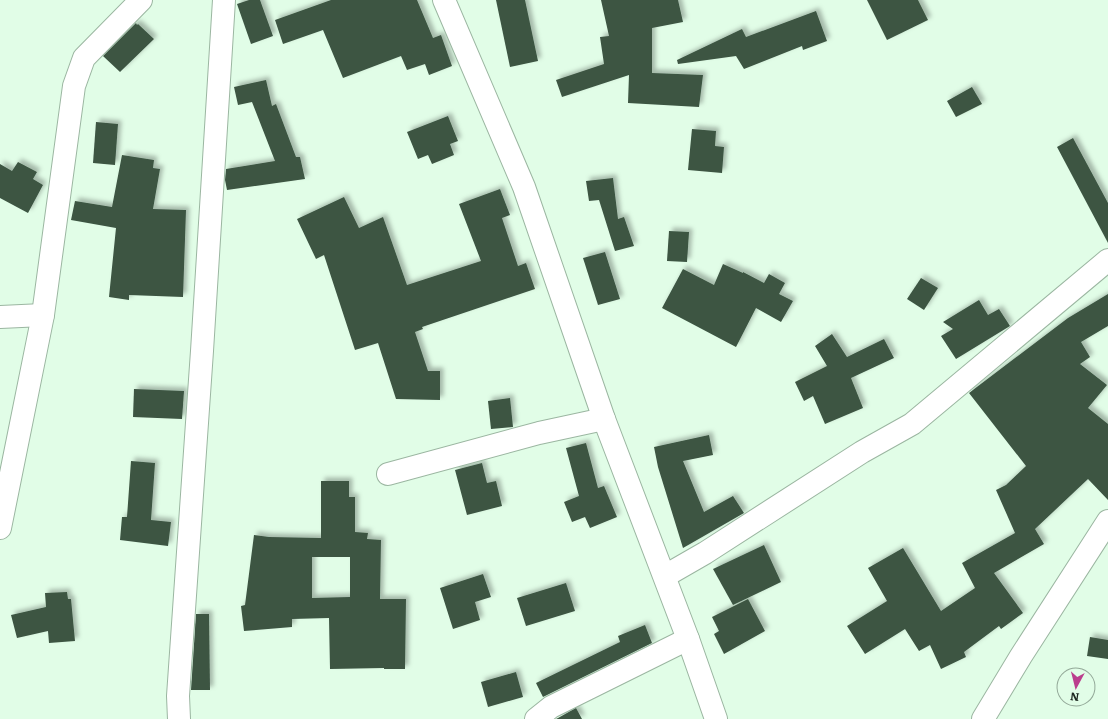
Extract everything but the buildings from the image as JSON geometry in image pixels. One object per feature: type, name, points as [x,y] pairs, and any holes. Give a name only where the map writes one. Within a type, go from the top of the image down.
[{"type":"street","points":[[0,528],[43,315],[74,86],[84,58],[141,0]]},
{"type":"street","points":[[179,719],[178,696],[202,358],[224,0]]},
{"type":"street","points":[[444,0],[524,187],[604,419],[665,576],[716,719]]},
{"type":"street","points":[[665,576],[705,553],[862,452],[912,424],[1108,260]]},
{"type":"street","points":[[0,317],[43,315]]},
{"type":"street","points":[[388,474],[539,433],[604,419]]},
{"type":"street","points":[[983,719],[1025,649],[1108,521]]},
{"type":"street","points":[[536,719],[551,707],[688,638]]}]
